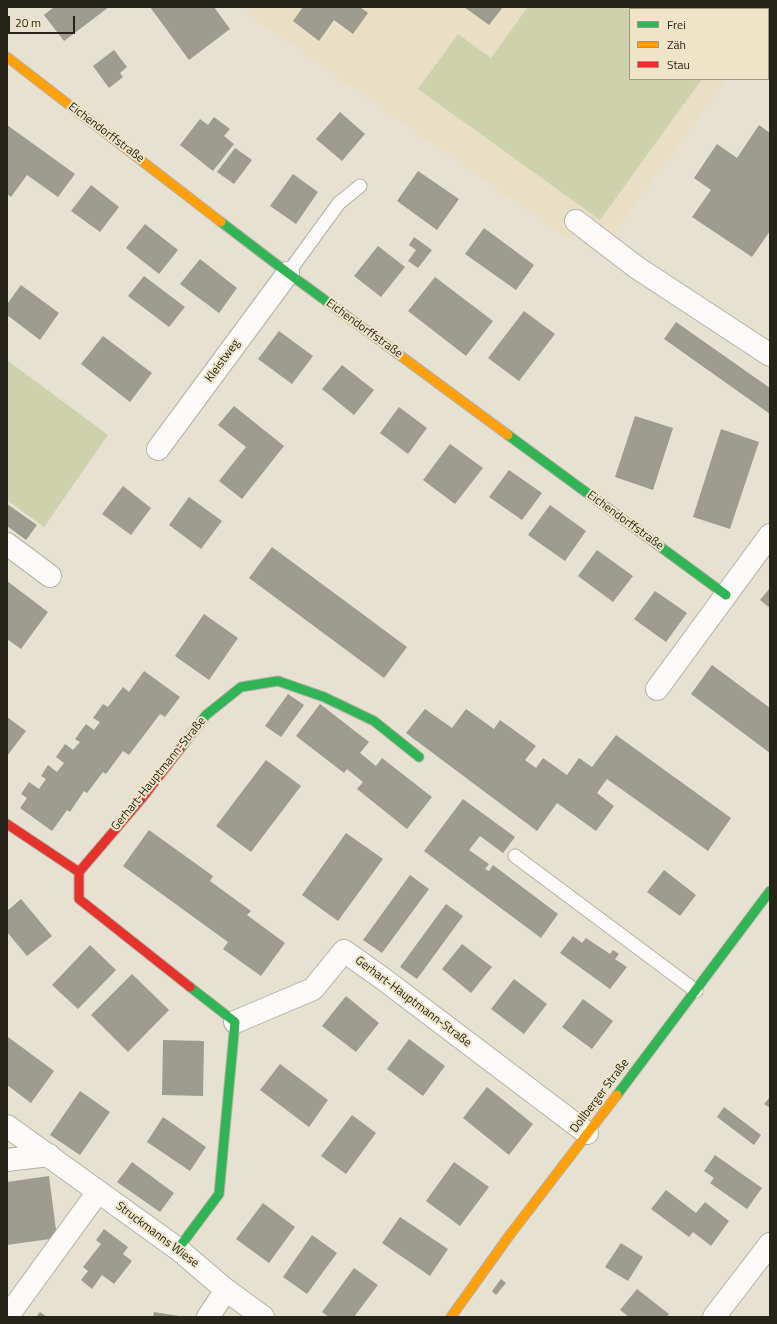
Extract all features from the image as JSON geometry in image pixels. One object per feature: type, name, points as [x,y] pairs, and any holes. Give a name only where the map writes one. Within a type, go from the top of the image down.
[{"type":"street","name":"Eichendorffstraße","points":[[7,57],[288,273],[726,594]]},
{"type":"street","points":[[576,221],[636,267],[770,355]]},
{"type":"street","name":"Kleistweg","points":[[158,449],[288,273]]},
{"type":"street","points":[[657,689],[770,535]]},
{"type":"street","points":[[7,544],[50,576]]},
{"type":"street","name":"Gerhart-Hauptmann-Straße","points":[[79,872],[143,796],[206,714],[241,687],[278,681],[324,696],[374,721],[419,757]]},
{"type":"street","points":[[7,824],[79,872],[79,899],[235,1022],[219,1194],[178,1249]]},
{"type":"street","name":"Dollberger Straße","points":[[451,1317],[481,1278],[509,1236],[696,991],[770,891]]},
{"type":"street","name":"Gerhart-Hauptmann-Straße","points":[[235,1022],[313,989],[344,951],[388,982],[587,1133]]},
{"type":"street","name":"Struckmanns Wiese","points":[[7,1126],[178,1249],[226,1290],[264,1317]]},
{"type":"street","points":[[7,1160],[49,1155]]},
{"type":"street","points":[[7,1317],[98,1192]]},
{"type":"street","points":[[714,1317],[770,1244]]},
{"type":"street","points":[[208,1317],[226,1290]]},
{"type":"lane","points":[[288,273],[339,203],[360,186]]},
{"type":"lane","points":[[515,856],[696,991]]},
{"type":"shaded area","points":[[244,7],[770,7],[769,22],[769,8],[629,8],[629,80],[726,80],[611,236],[585,218],[569,239],[250,15]]},
{"type":"green space","points":[[528,7],[754,7],[629,8],[629,80],[701,80],[600,220],[418,89],[458,34],[491,58]]},
{"type":"green space","points":[[7,360],[108,435],[44,527],[7,500]]},
{"type":"building","points":[[54,7],[109,7],[64,41],[44,15]]},
{"type":"building","points":[[150,7],[214,7],[230,29],[189,60]]},
{"type":"building","points":[[303,7],[360,7],[368,13],[353,34],[334,20],[319,41],[293,21]]},
{"type":"building","points":[[464,7],[503,7],[489,25]]},
{"type":"building","points":[[114,50],[127,67],[120,73],[123,77],[109,88],[93,66]]},
{"type":"building","points":[[340,112],[365,134],[342,161],[316,139]]},
{"type":"building","points":[[214,117],[230,129],[224,136],[234,144],[213,171],[180,145],[200,119],[208,125]]},
{"type":"building","points":[[7,125],[75,174],[58,197],[27,175],[11,197],[7,194]]},
{"type":"building","points":[[759,125],[770,133],[770,231],[752,257],[692,217],[711,190],[694,178],[717,144],[737,158]]},
{"type":"building","points":[[235,148],[252,160],[234,184],[217,172]]},
{"type":"building","points":[[418,171],[459,199],[437,230],[397,201]]},
{"type":"building","points":[[293,174],[318,192],[296,224],[270,206]]},
{"type":"building","points":[[91,185],[119,207],[100,232],[71,211]]},
{"type":"building","points":[[145,224],[178,250],[159,274],[126,248]]},
{"type":"building","points":[[484,228],[534,265],[516,290],[465,254]]},
{"type":"building","points":[[414,237],[432,250],[418,268],[408,261],[416,250],[409,245]]},
{"type":"building","points":[[378,246],[405,267],[381,297],[354,276]]},
{"type":"building","points":[[200,259],[237,288],[219,313],[180,284]]},
{"type":"building","points":[[144,276],[185,307],[169,327],[128,296]]},
{"type":"building","points":[[435,277],[493,321],[466,356],[408,311]]},
{"type":"building","points":[[21,285],[59,313],[40,340],[7,315],[7,304]]},
{"type":"building","points":[[524,311],[555,334],[519,381],[488,358]]},
{"type":"building","points":[[676,322],[770,388],[770,414],[664,339]]},
{"type":"building","points":[[279,331],[313,356],[292,384],[258,359]]},
{"type":"building","points":[[103,336],[152,373],[130,402],[81,364]]},
{"type":"building","points":[[342,365],[374,390],[354,415],[322,389]]},
{"type":"building","points":[[234,406],[284,446],[242,499],[219,481],[246,447],[218,425]]},
{"type":"building","points":[[399,407],[427,428],[408,454],[380,433]]},
{"type":"building","points":[[635,416],[673,428],[653,490],[615,477]]},
{"type":"building","points":[[721,429],[759,442],[730,529],[693,517]]},
{"type":"building","points":[[450,444],[483,468],[455,504],[423,480]]},
{"type":"building","points":[[509,470],[542,493],[522,520],[489,497]]},
{"type":"building","points":[[123,486],[151,508],[131,535],[102,514]]},
{"type":"building","points":[[189,497],[222,521],[201,549],[169,525]]},
{"type":"building","points":[[7,504],[37,525],[26,540],[7,526]]},
{"type":"building","points":[[550,505],[586,531],[565,561],[528,535]]},
{"type":"building","points":[[272,547],[407,647],[384,678],[249,578]]},
{"type":"building","points":[[597,550],[633,576],[613,602],[578,576]]},
{"type":"building","points":[[7,581],[48,612],[21,649],[7,639]]},
{"type":"building","points":[[770,588],[770,608],[760,600]]},
{"type":"building","points":[[655,591],[687,613],[666,642],[634,619]]},
{"type":"building","points":[[204,614],[238,638],[209,680],[175,656]]},
{"type":"building","points":[[712,665],[770,708],[770,753],[691,694]]},
{"type":"building","points":[[144,671],[180,697],[165,717],[160,714],[129,755],[123,751],[106,774],[103,772],[87,793],[84,791],[70,812],[67,810],[52,831],[20,808],[27,798],[21,794],[29,782],[39,789],[46,779],[41,776],[48,765],[57,772],[64,763],[56,757],[65,744],[73,750],[80,742],[75,739],[86,724],[94,730],[100,722],[93,718],[103,704],[108,707],[123,687],[129,692]]},
{"type":"building","points":[[288,694],[304,705],[281,737],[265,726]]},
{"type":"building","points":[[320,704],[369,742],[360,753],[376,766],[382,758],[432,797],[407,829],[357,789],[363,782],[347,769],[344,773],[296,736]]},
{"type":"building","points":[[425,709],[452,728],[466,709],[494,729],[500,720],[536,746],[525,760],[536,768],[543,758],[567,775],[579,758],[592,767],[616,735],[731,818],[708,851],[607,779],[597,793],[614,806],[596,831],[557,803],[537,831],[406,733]]},
{"type":"building","points":[[7,717],[26,731],[7,756]]},
{"type":"building","points":[[266,760],[301,786],[251,852],[216,826]]},
{"type":"building","points":[[463,799],[515,837],[503,853],[480,836],[469,850],[489,864],[485,869],[489,871],[493,865],[558,914],[541,938],[424,851]]},
{"type":"building","points":[[149,830],[213,876],[210,881],[251,911],[247,915],[285,943],[261,976],[223,949],[228,942],[123,866]]},
{"type":"building","points":[[346,833],[383,859],[338,921],[302,895]]},
{"type":"building","points":[[664,870],[696,895],[680,916],[647,892]]},
{"type":"building","points":[[410,875],[429,889],[382,953],[363,940]]},
{"type":"building","points":[[21,899],[52,936],[27,956],[7,932],[7,911]]},
{"type":"building","points":[[446,904],[463,916],[417,979],[400,967]]},
{"type":"building","points":[[573,936],[582,943],[586,938],[610,954],[613,950],[619,954],[615,959],[627,967],[610,989],[560,953]]},
{"type":"building","points":[[462,944],[492,967],[471,993],[442,969]]},
{"type":"building","points":[[90,945],[116,970],[78,1009],[52,985]]},
{"type":"building","points":[[132,974],[169,1010],[128,1052],[91,1015]]},
{"type":"building","points":[[514,979],[547,1004],[524,1034],[491,1009]]},
{"type":"building","points":[[346,996],[379,1023],[356,1052],[322,1026]]},
{"type":"building","points":[[583,999],[613,1021],[592,1049],[562,1027]]},
{"type":"building","points":[[8,1037],[54,1071],[31,1103],[7,1085]]},
{"type":"building","points":[[409,1039],[445,1066],[423,1096],[387,1069]]},
{"type":"building","points":[[163,1040],[204,1041],[203,1096],[162,1095]]},
{"type":"building","points":[[280,1064],[328,1100],[309,1127],[260,1090]]},
{"type":"building","points":[[487,1087],[533,1124],[509,1155],[463,1118]]},
{"type":"building","points":[[80,1091],[110,1112],[80,1155],[50,1135]]},
{"type":"building","points":[[770,1097],[770,1108],[764,1104]]},
{"type":"building","points":[[724,1107],[761,1135],[754,1145],[717,1117]]},
{"type":"building","points":[[352,1115],[376,1133],[346,1174],[321,1156]]},
{"type":"building","points":[[163,1117],[206,1147],[190,1171],[147,1142]]},
{"type":"building","points":[[715,1155],[762,1188],[747,1209],[710,1183],[714,1178],[704,1171]]},
{"type":"building","points":[[132,1162],[174,1193],[160,1212],[117,1182]]},
{"type":"building","points":[[454,1162],[489,1187],[460,1226],[426,1201]]},
{"type":"building","points":[[49,1176],[57,1238],[7,1245],[7,1182]]},
{"type":"building","points":[[666,1190],[696,1213],[705,1202],[729,1221],[711,1246],[693,1232],[689,1237],[651,1209]]},
{"type":"building","points":[[263,1203],[295,1227],[269,1263],[236,1239]]},
{"type":"building","points":[[400,1217],[448,1249],[430,1276],[382,1243]]},
{"type":"building","points":[[104,1229],[128,1247],[123,1254],[132,1261],[114,1284],[102,1275],[92,1289],[81,1280],[88,1271],[83,1267],[101,1244],[96,1240]]},
{"type":"building","points":[[312,1235],[337,1253],[307,1294],[283,1277]]},
{"type":"building","points":[[621,1243],[643,1257],[628,1281],[605,1267]]},
{"type":"building","points":[[354,1268],[378,1285],[354,1317],[329,1317],[322,1312]]},
{"type":"building","points":[[501,1279],[506,1283],[496,1295],[492,1291]]},
{"type":"building","points":[[637,1289],[669,1314],[667,1317],[629,1317],[620,1310]]},
{"type":"building","points":[[40,1312],[47,1317],[36,1317]]},
{"type":"building","points":[[154,1312],[179,1316],[179,1317],[153,1317]]},
{"type":"traffic: fast","points":[[221,222],[386,345]]},
{"type":"traffic: fast","points":[[508,435],[726,595]]},
{"type":"traffic: fast","points":[[180,749],[206,715],[241,687],[278,681],[324,697],[374,721],[419,757]]},
{"type":"traffic: fast","points":[[617,1095],[770,891]]},
{"type":"traffic: fast","points":[[178,1249],[219,1194],[235,1022],[190,987]]},
{"type":"traffic: slow","points":[[7,57],[221,222]]},
{"type":"traffic: slow","points":[[386,345],[508,435]]},
{"type":"traffic: slow","points":[[451,1317],[509,1236],[617,1095]]},
{"type":"traffic: jam","points":[[79,872],[143,797],[180,749]]},
{"type":"traffic: jam","points":[[7,824],[79,872],[79,899],[190,987]]}]
